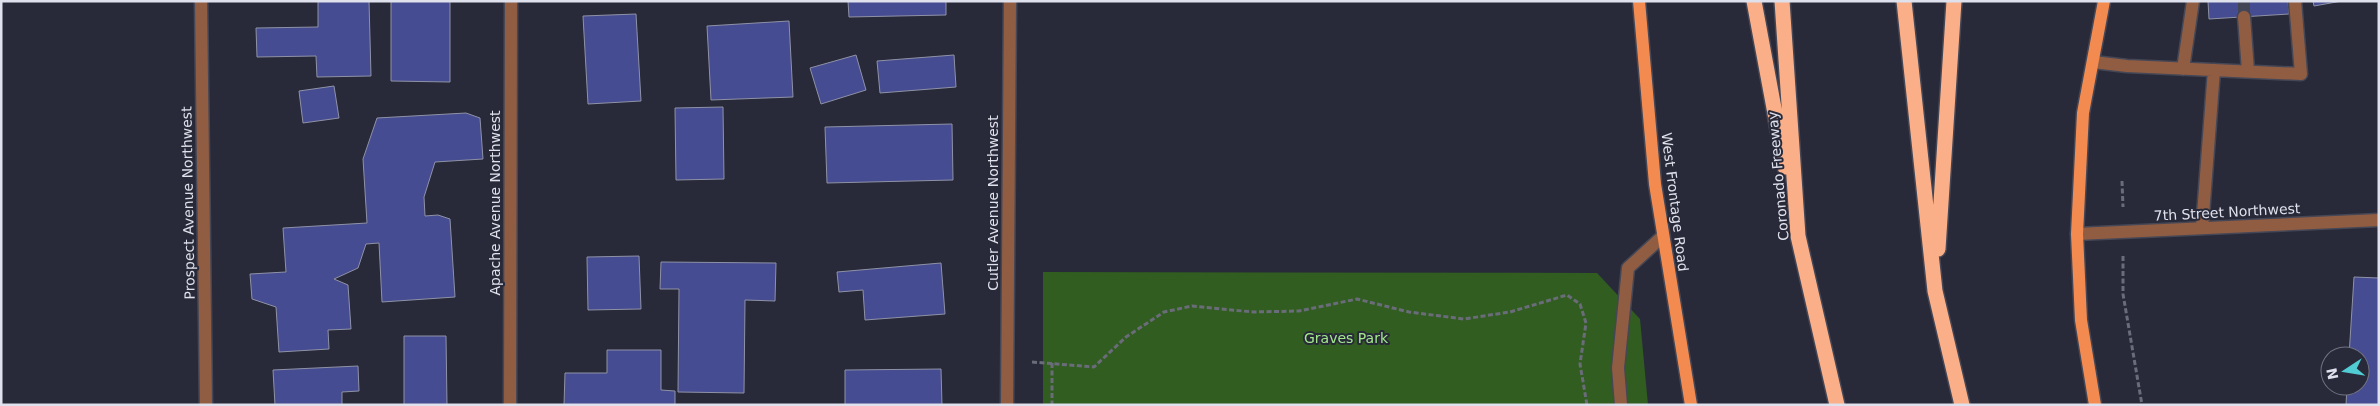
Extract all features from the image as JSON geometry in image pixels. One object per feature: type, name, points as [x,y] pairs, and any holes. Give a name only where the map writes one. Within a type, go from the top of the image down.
[{"type":"highway","points":[[1754,1],[1798,236]]},
{"type":"highway","name":"Coronado Freeway","points":[[1782,1],[1798,236],[1837,405]]},
{"type":"highway","points":[[1904,1],[1935,291],[1962,405]]},
{"type":"highway","points":[[1935,291],[1954,1]]},
{"type":"main road","name":"West Frontage Road","points":[[1640,1],[1655,184],[1690,405]]},
{"type":"main road","points":[[2094,405],[2081,320],[2077,234],[2083,113],[2104,1]]},
{"type":"street","name":"Prospect Avenue Northwest","points":[[201,1],[206,405]]},
{"type":"street","name":"Apache Avenue Northwest","points":[[510,405],[511,1]]},
{"type":"street","name":"Cutler Avenue Northwest","points":[[1007,405],[1010,1]]},
{"type":"street","points":[[2183,69],[2193,1]]},
{"type":"street","points":[[2093,62],[2183,69],[2302,74],[2296,1]]},
{"type":"street","points":[[2244,17],[2248,71]]},
{"type":"street","points":[[2202,228],[2214,70]]},
{"type":"street","name":"7th Street Northwest","points":[[2077,234],[2379,220]]},
{"type":"street","points":[[1621,405],[1618,368],[1628,268],[1663,236]]},
{"type":"path","points":[[2124,294],[2142,405]]},
{"type":"path","points":[[1007,360],[1094,367],[1126,337],[1164,312],[1192,306],[1253,312],[1299,311],[1357,300],[1410,312],[1464,318],[1510,312],[1567,295],[1580,304],[1586,323],[1580,364],[1587,405]]},
{"type":"path","points":[[1052,364],[1052,405]]},
{"type":"green space","name":"Graves Park","points":[[1043,272],[1597,273],[1640,319],[1648,405],[1043,405]]},
{"type":"building","points":[[318,1],[369,1],[371,76],[317,77],[316,56],[257,57],[256,28],[318,27]]},
{"type":"building","points":[[391,1],[450,1],[450,82],[391,81]]},
{"type":"building","points":[[848,1],[946,1],[946,15],[849,17]]},
{"type":"building","points":[[2208,1],[2288,1],[2289,14],[2209,19]]},
{"type":"building","points":[[2313,1],[2342,1],[2314,6]]},
{"type":"building","points":[[636,14],[641,101],[588,104],[583,16]]},
{"type":"building","points":[[789,21],[793,97],[711,100],[707,26]]},
{"type":"building","points":[[856,55],[866,90],[821,104],[810,68]]},
{"type":"building","points":[[954,55],[956,87],[880,93],[877,61]]},
{"type":"building","points":[[334,86],[339,118],[303,123],[299,91]]},
{"type":"building","points":[[723,107],[724,179],[676,180],[675,108]]},
{"type":"building","points":[[466,113],[480,118],[483,159],[435,162],[424,197],[425,216],[438,215],[450,219],[455,297],[382,302],[379,243],[366,244],[358,268],[334,279],[348,285],[351,329],[328,330],[329,349],[279,352],[276,307],[252,299],[250,274],[286,272],[283,228],[367,223],[363,159],[377,118]]},
{"type":"building","points":[[952,124],[953,180],[827,183],[825,127]]},
{"type":"building","points":[[639,256],[641,309],[588,310],[587,257]]},
{"type":"building","points":[[661,262],[776,263],[775,301],[745,300],[744,393],[678,392],[679,289],[660,289]]},
{"type":"building","points":[[941,263],[945,314],[865,320],[863,290],[839,292],[837,272]]},
{"type":"building","points":[[2354,277],[2379,278],[2379,405],[2346,405],[2346,396],[2370,396],[2370,346],[2350,346]]},
{"type":"building","points":[[404,336],[446,336],[447,405],[404,405]]},
{"type":"building","points":[[607,350],[661,350],[661,390],[675,391],[675,405],[564,405],[565,373],[607,373]]},
{"type":"building","points":[[358,366],[359,391],[342,392],[342,405],[275,405],[273,370]]},
{"type":"building","points":[[941,369],[942,405],[845,405],[845,370]]},
{"type":"tunnel","points":[[2244,1],[2244,17]]}]
